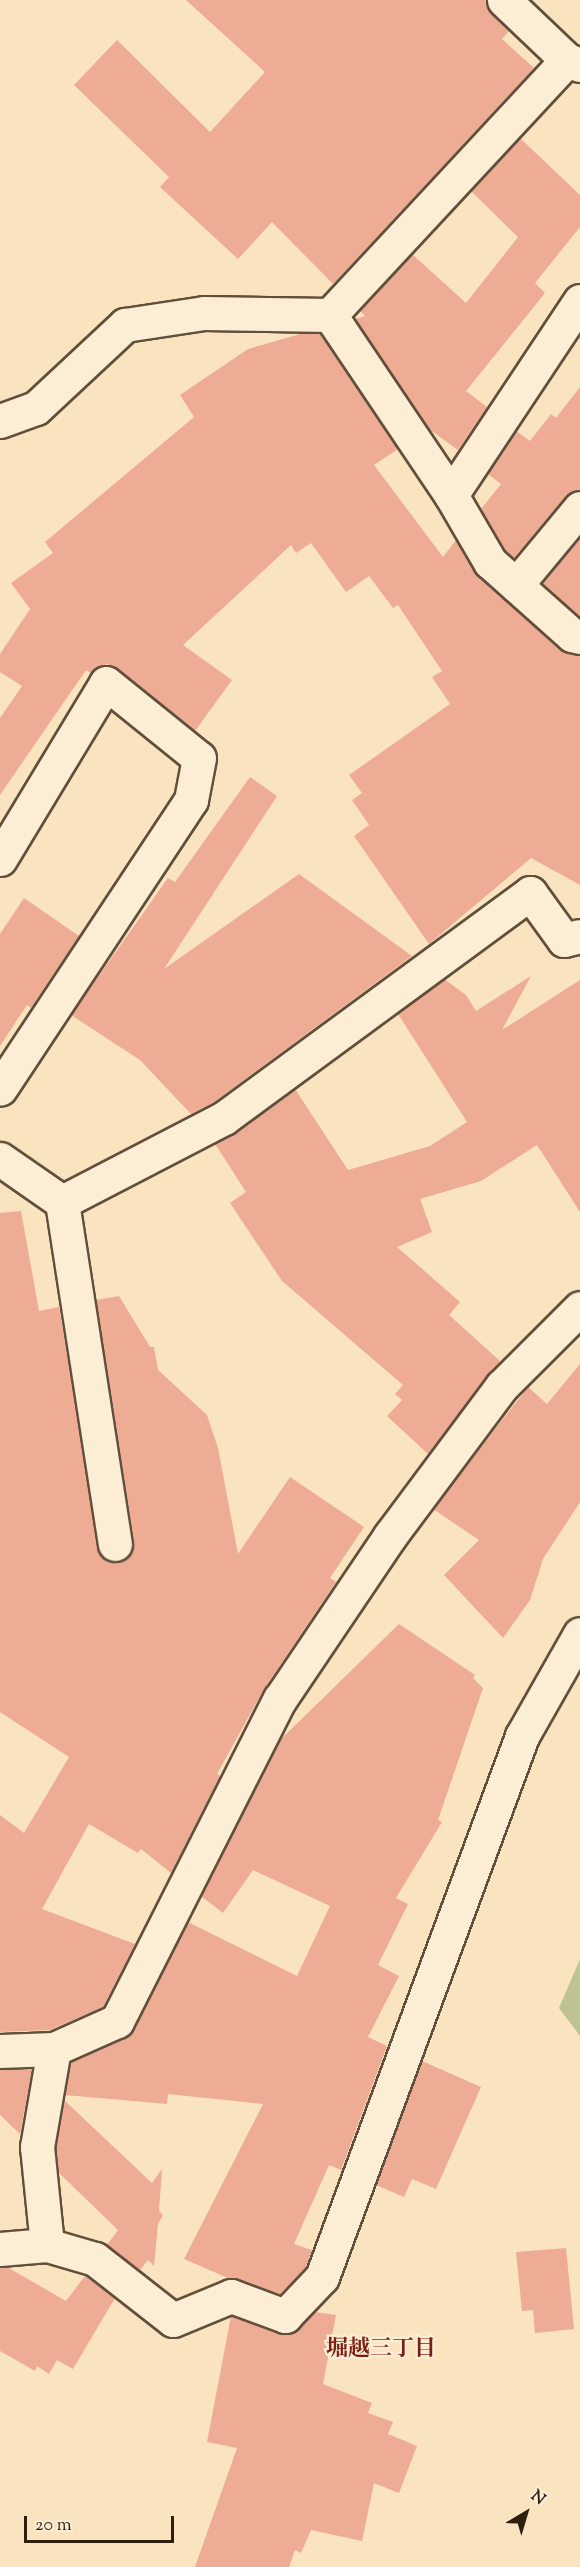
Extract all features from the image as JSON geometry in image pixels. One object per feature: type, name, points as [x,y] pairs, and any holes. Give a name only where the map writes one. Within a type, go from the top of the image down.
[{"type":"street","points":[[0,421],[36,408],[125,325],[204,313],[330,315],[573,63],[504,0]]},
{"type":"street","points":[[451,495],[580,301]]},
{"type":"street","points":[[330,315],[451,495],[490,562],[572,635],[580,637]]},
{"type":"street","points":[[516,585],[580,508]]},
{"type":"street","points":[[0,859],[106,682],[199,758],[190,800],[0,1089]]},
{"type":"street","points":[[62,1202],[224,1118],[530,893],[564,940],[580,936]]},
{"type":"street","points":[[0,1160],[62,1202],[115,1544]]},
{"type":"street","points":[[0,2051],[54,2049],[117,2021],[280,1699],[390,1536],[502,1386],[580,1308]]},
{"type":"street","points":[[0,2249],[47,2245],[95,2259],[173,2320],[231,2296],[285,2316],[322,2277],[522,1736],[580,1634]]},
{"type":"street","points":[[47,2245],[37,2147],[54,2049]]},
{"type":"green space","points":[[580,1959],[580,2036],[559,2008]]},
{"type":"building","points":[[186,0],[486,0],[491,13],[509,31],[502,39],[534,68],[333,284],[272,222],[238,259],[160,187],[169,177],[74,85],[117,40],[210,132],[265,72]]},
{"type":"building","points":[[520,138],[580,195],[580,227],[535,283],[545,293],[466,391],[487,407],[458,450],[429,429],[355,319],[365,316],[360,311],[412,254],[466,303],[518,237],[471,191]]},
{"type":"building","points":[[304,333],[320,334],[398,449],[374,465],[443,557],[456,540],[478,576],[560,649],[580,655],[580,885],[531,858],[429,944],[354,836],[369,825],[352,800],[362,793],[349,775],[450,704],[432,677],[442,671],[398,605],[393,608],[369,576],[346,592],[311,543],[296,553],[291,545],[183,645],[232,680],[195,731],[117,668],[107,664],[90,673],[86,670],[0,795],[0,718],[22,686],[0,672],[0,654],[30,609],[11,583],[53,553],[45,542],[194,417],[180,395],[248,349]]},
{"type":"building","points":[[580,387],[580,490],[566,496],[514,558],[505,550],[481,509],[501,484],[488,474],[516,431],[530,441],[551,414],[556,418]]},
{"type":"building","points":[[580,537],[580,617],[542,583]]},
{"type":"building","points":[[250,777],[277,796],[164,969],[299,874],[412,956],[214,1102],[191,1114],[140,1060],[71,1015],[168,878],[175,882]]},
{"type":"building","points":[[24,898],[79,936],[31,1008],[27,1005],[0,1046],[0,934]]},
{"type":"building","points":[[531,976],[502,1030],[580,980],[580,1212],[537,1145],[481,1181],[420,1199],[432,1232],[397,1247],[460,1302],[449,1315],[500,1361],[428,1454],[387,1416],[402,1400],[395,1394],[403,1385],[282,1281],[230,1203],[246,1192],[215,1144],[295,1089],[348,1170],[430,1146],[467,1122],[398,1014],[444,979],[466,995],[476,1011]]},
{"type":"building","points":[[21,1211],[39,1311],[59,1307],[101,1556],[118,1562],[132,1551],[134,1542],[96,1300],[119,1296],[150,1347],[154,1347],[158,1370],[207,1415],[218,1448],[238,1554],[290,1477],[364,1527],[330,1578],[336,1582],[264,1689],[217,1774],[220,1776],[171,1873],[141,1849],[138,1853],[89,1824],[42,1909],[135,1944],[103,2007],[50,2030],[0,2032],[0,1815],[24,1833],[69,1757],[0,1712],[0,1213]]},
{"type":"building","points":[[580,1364],[580,1502],[543,1559],[530,1600],[503,1638],[444,1575],[479,1540],[433,1509],[528,1387],[547,1404]]},
{"type":"building","points":[[399,1624],[475,1675],[473,1678],[483,1688],[438,1820],[442,1822],[396,1898],[408,1904],[378,1965],[399,1976],[368,2037],[387,2046],[341,2170],[329,2165],[294,2244],[312,2250],[306,2267],[280,2294],[228,2278],[184,2259],[263,2104],[168,2094],[167,2104],[65,2095],[71,2062],[125,2038],[133,2030],[188,1922],[297,1976],[330,1906],[253,1870],[223,1913],[201,1896],[280,1740]]},
{"type":"building","points":[[422,2061],[481,2087],[436,2189],[412,2179],[404,2197],[376,2185]]},
{"type":"building","points":[[32,2069],[20,2134],[0,2115],[0,2070]]},
{"type":"building","points":[[64,2100],[152,2183],[162,2169],[159,2211],[163,2215],[158,2224],[154,2266],[148,2260],[140,2270],[107,2245],[118,2230],[58,2172],[56,2148]]},
{"type":"building","points":[[566,2248],[574,2329],[535,2333],[533,2310],[522,2311],[516,2252]]},
{"type":"building","points":[[0,2267],[7,2267],[66,2301],[85,2276],[115,2298],[73,2369],[57,2360],[49,2374],[37,2366],[35,2371],[0,2351]]},
{"type":"building","points":[[315,2312],[336,2315],[323,2384],[372,2403],[368,2413],[393,2422],[388,2434],[417,2446],[399,2493],[374,2483],[362,2541],[311,2530],[301,2553],[295,2550],[289,2567],[195,2567],[237,2448],[207,2442],[231,2316],[289,2334]]},
{"type":"district","name":"堀越三丁目","points":[[381,2351]]}]
